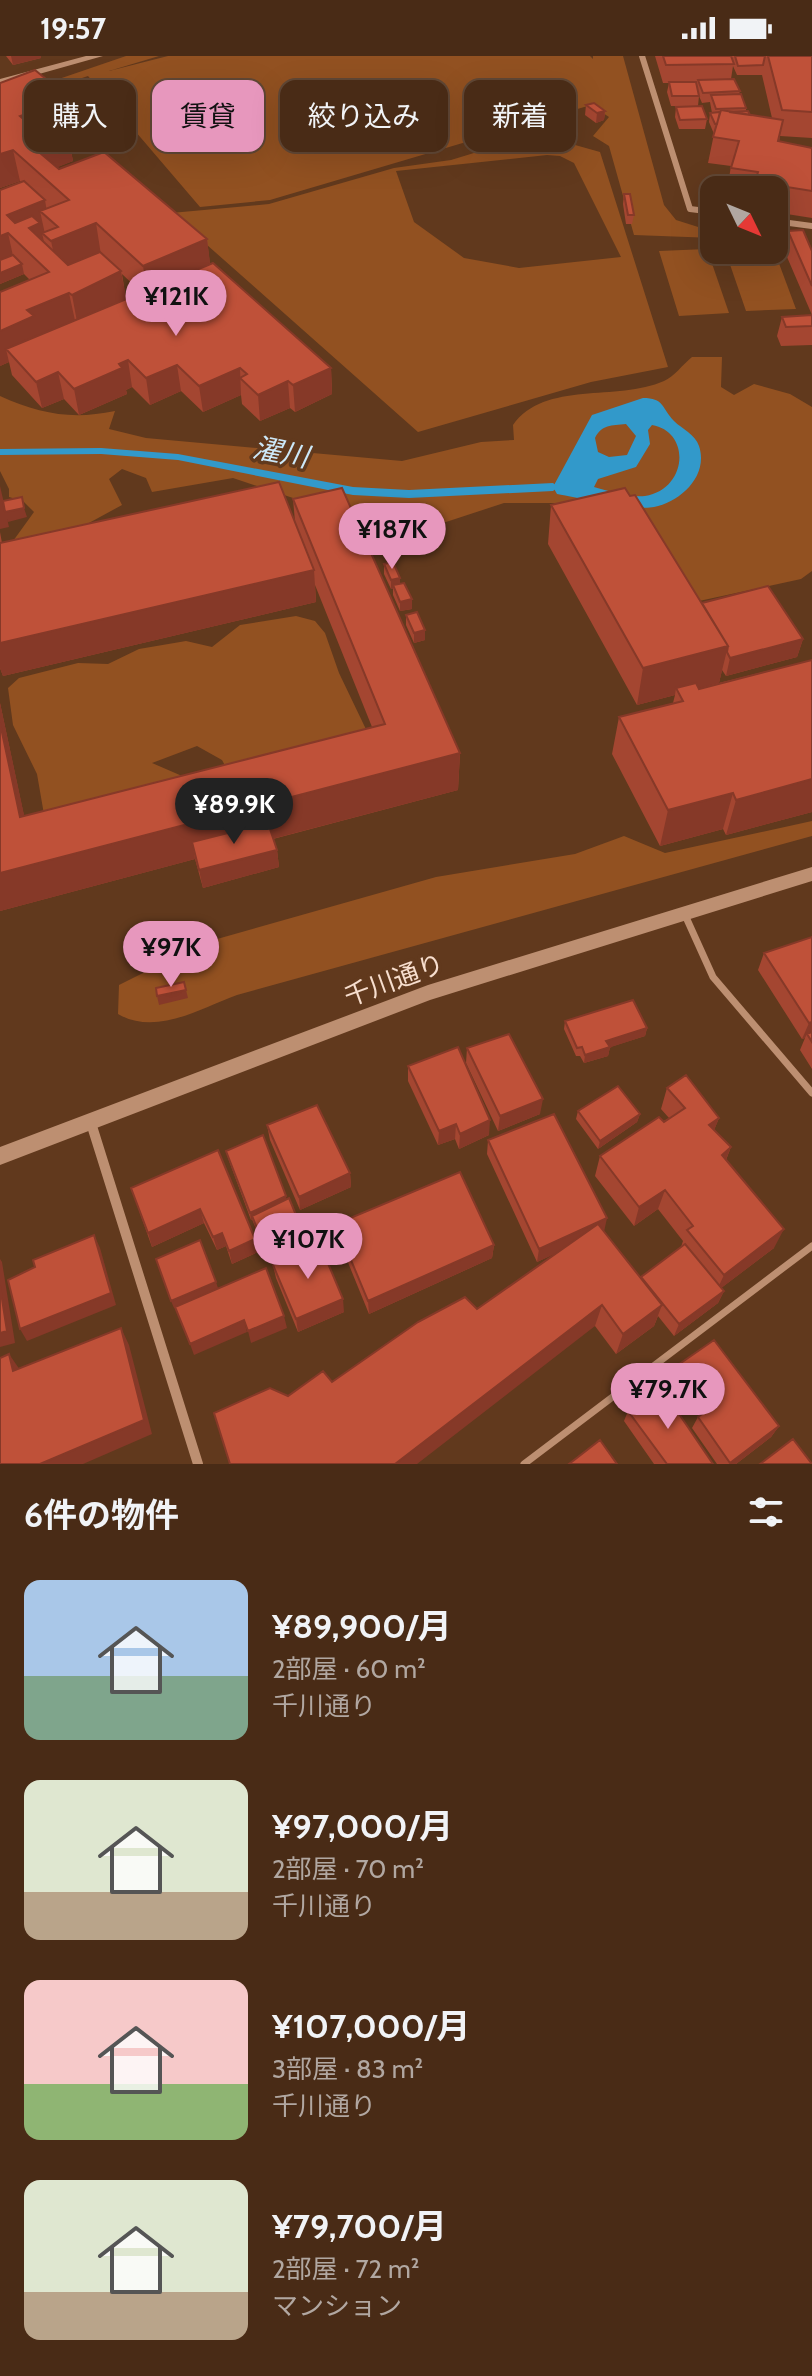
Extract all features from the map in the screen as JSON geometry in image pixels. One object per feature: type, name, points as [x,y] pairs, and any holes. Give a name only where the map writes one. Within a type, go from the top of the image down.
[{"type":"main road","points":[[0,82],[98,56]]},
{"type":"main road","name":"千川通り","points":[[0,1156],[428,993],[812,874]]},
{"type":"street","points":[[642,56],[690,209],[700,210]]},
{"type":"street","points":[[788,223],[812,226]]},
{"type":"street","points":[[91,1123],[198,1464]]},
{"type":"lane","points":[[684,913],[713,977],[812,1093]]},
{"type":"lane","points":[[524,1464],[812,1246]]},
{"type":"shaded area","points":[[126,56],[159,56],[109,71],[168,56],[590,56],[593,59],[593,56],[623,56],[664,205],[676,220],[700,228],[700,237],[634,235],[609,146],[593,136],[609,117],[591,105],[576,109],[576,80],[464,80],[464,143],[448,147],[448,80],[280,80],[280,152],[432,152],[270,200],[200,207],[153,152],[264,152],[264,80],[152,80],[152,151],[136,132],[136,80],[91,80],[88,76],[76,80],[56,80]]},
{"type":"shaded area","points":[[24,84],[24,89],[7,85]]},
{"type":"shaded area","points":[[576,145],[600,152],[668,367],[591,382],[418,432],[171,213],[269,204],[394,168],[451,160],[477,152],[576,152]],"holes":[[[547,155],[560,156],[574,163],[621,257],[519,268],[464,258],[414,222],[396,171]]]},
{"type":"shaded area","points":[[700,249],[700,264],[712,264],[729,313],[679,316],[659,251]]},
{"type":"shaded area","points":[[730,264],[779,264],[796,309],[746,311]]},
{"type":"shaded area","points":[[692,357],[722,357],[721,387],[734,395],[754,384],[790,394],[812,407],[812,571],[801,579],[699,601],[582,503],[504,503],[446,522],[404,525],[370,518],[349,506],[311,504],[233,478],[152,492],[146,478],[122,469],[109,479],[122,505],[43,548],[8,548],[34,512],[23,501],[9,497],[9,489],[0,471],[0,396],[56,414],[85,415],[115,411],[109,429],[146,438],[402,461],[481,442],[514,440],[513,425],[527,411],[543,402],[645,387],[668,379]]},
{"type":"shaded area","points":[[296,616],[315,621],[325,633],[339,673],[374,746],[235,784],[222,760],[197,746],[152,763],[189,779],[46,826],[37,774],[13,725],[8,688],[19,678],[78,663],[108,664],[139,649],[186,641],[212,647],[240,625]]},
{"type":"shaded area","points":[[812,821],[812,836],[237,995],[178,1018],[147,1022],[118,1014],[119,985],[203,943],[436,877],[575,854],[624,836],[665,853]]},
{"type":"water","points":[[643,398],[659,402],[699,446],[701,457],[696,477],[673,500],[654,507],[621,506],[557,494],[553,487],[592,415]],"holes":[[[626,424],[636,436],[627,455],[609,457],[598,452],[595,438],[601,430]],[[652,425],[674,438],[678,449],[676,473],[669,483],[659,492],[645,496],[594,487],[598,479],[636,467],[650,444],[648,430]]]},
{"type":"building","points":[[663,56],[731,56],[734,64],[666,65]]},
{"type":"building","points":[[735,56],[765,56],[763,65],[738,66]]},
{"type":"building","points":[[768,56],[812,56],[812,112],[782,110]]},
{"type":"building","points":[[35,70],[47,80],[24,80],[24,115],[20,116],[24,119],[24,152],[39,152],[59,169],[104,152],[207,239],[143,266],[96,223],[51,241],[42,233],[58,227],[40,211],[69,200],[13,150],[0,154],[0,83]]},
{"type":"building","points":[[734,79],[740,91],[703,93],[698,80]]},
{"type":"building","points":[[669,82],[696,82],[699,96],[672,96]]},
{"type":"building","points":[[741,94],[746,108],[716,109],[711,95]]},
{"type":"building","points":[[594,103],[605,111],[597,113],[586,105]]},
{"type":"building","points":[[702,106],[707,119],[680,120],[676,107]]},
{"type":"building","points":[[721,110],[783,120],[778,141],[812,148],[812,191],[788,187],[788,176],[757,176],[758,172],[731,168],[739,141],[713,137]]},
{"type":"building","points":[[720,112],[717,124],[715,124],[710,113]]},
{"type":"building","points":[[24,181],[45,200],[7,215],[15,223],[32,216],[40,223],[29,228],[68,265],[100,252],[121,271],[72,295],[69,293],[27,310],[34,316],[0,331],[0,292],[49,272],[8,233],[0,236],[0,190]]},
{"type":"building","points":[[624,194],[630,194],[634,215],[628,215]]},
{"type":"building","points":[[803,230],[812,251],[812,286],[788,231]]},
{"type":"building","points":[[13,255],[22,264],[0,273],[0,260]]},
{"type":"building","points":[[213,263],[331,368],[293,385],[288,381],[258,395],[240,378],[247,374],[240,368],[199,386],[177,365],[146,378],[128,360],[119,364],[122,368],[74,389],[58,372],[36,382],[6,349]]},
{"type":"building","points":[[812,315],[812,326],[786,327],[782,317]]},
{"type":"building","points":[[279,482],[314,570],[0,643],[0,543]]},
{"type":"building","points":[[342,488],[460,753],[0,873],[0,723],[20,817],[385,724],[293,499]]},
{"type":"building","points":[[625,488],[630,496],[635,495],[728,646],[643,668],[551,505]]},
{"type":"building","points":[[22,497],[24,508],[5,512],[3,501]]},
{"type":"building","points":[[378,527],[385,542],[374,544],[368,529]]},
{"type":"building","points":[[393,562],[400,578],[391,580],[384,564]]},
{"type":"building","points":[[404,583],[412,599],[400,602],[393,585]]},
{"type":"building","points":[[768,586],[803,639],[730,658],[728,646],[702,603]]},
{"type":"building","points":[[417,612],[425,630],[414,633],[406,615]]},
{"type":"building","points":[[812,660],[812,779],[736,800],[733,793],[668,810],[619,717],[683,701],[676,688],[696,683],[699,689]]},
{"type":"building","points":[[268,823],[277,850],[199,870],[192,842]]},
{"type":"building","points":[[812,937],[812,1022],[809,1023],[764,953]]},
{"type":"building","points":[[184,982],[186,990],[157,996],[156,988]]},
{"type":"building","points":[[633,1000],[647,1028],[606,1041],[610,1047],[585,1055],[582,1047],[577,1048],[565,1021]]},
{"type":"building","points":[[509,1034],[543,1099],[500,1116],[467,1048]]},
{"type":"building","points":[[458,1047],[490,1120],[460,1134],[456,1124],[439,1131],[408,1066]]},
{"type":"building","points":[[686,1075],[719,1118],[709,1125],[731,1147],[722,1155],[784,1229],[724,1275],[687,1230],[693,1226],[665,1190],[639,1207],[600,1156],[659,1117],[664,1122],[685,1108],[667,1088]]},
{"type":"building","points":[[618,1086],[640,1114],[600,1141],[578,1111]]},
{"type":"building","points":[[317,1105],[350,1173],[299,1197],[267,1125]]},
{"type":"building","points":[[554,1114],[607,1218],[539,1249],[488,1140]]},
{"type":"building","points":[[263,1135],[286,1196],[250,1213],[226,1151]]},
{"type":"building","points":[[218,1150],[255,1239],[229,1251],[222,1233],[213,1237],[200,1209],[148,1233],[131,1188]]},
{"type":"building","points":[[460,1172],[494,1245],[368,1301],[336,1224]]},
{"type":"building","points":[[289,1198],[303,1232],[266,1250],[252,1216]]},
{"type":"building","points":[[598,1224],[662,1305],[623,1334],[602,1305],[395,1464],[230,1464],[214,1413],[270,1388],[288,1396],[323,1371],[332,1382],[418,1322],[465,1297],[477,1309]]},
{"type":"building","points":[[94,1235],[111,1293],[20,1329],[8,1280],[35,1267],[33,1260]]},
{"type":"building","points":[[200,1240],[216,1282],[171,1301],[156,1259]]},
{"type":"building","points":[[319,1242],[343,1299],[296,1319],[273,1265]]},
{"type":"building","points":[[685,1244],[724,1291],[679,1324],[641,1277]]},
{"type":"building","points":[[266,1268],[284,1316],[248,1331],[244,1320],[190,1344],[175,1307]]},
{"type":"building","points":[[0,1286],[7,1331],[0,1333]]},
{"type":"building","points":[[121,1328],[144,1420],[40,1464],[0,1464],[0,1358],[9,1354],[13,1371]]},
{"type":"building","points":[[714,1340],[779,1426],[730,1463],[698,1417],[710,1408],[678,1365]]},
{"type":"building","points":[[662,1389],[713,1464],[667,1464],[628,1411]]},
{"type":"building","points":[[793,1439],[812,1464],[760,1464]]},
{"type":"building","points":[[600,1440],[617,1464],[569,1464]]},
{"type":"waterway","name":"濯川","points":[[0,452],[101,451],[178,457],[353,491],[409,494],[553,487]]}]
